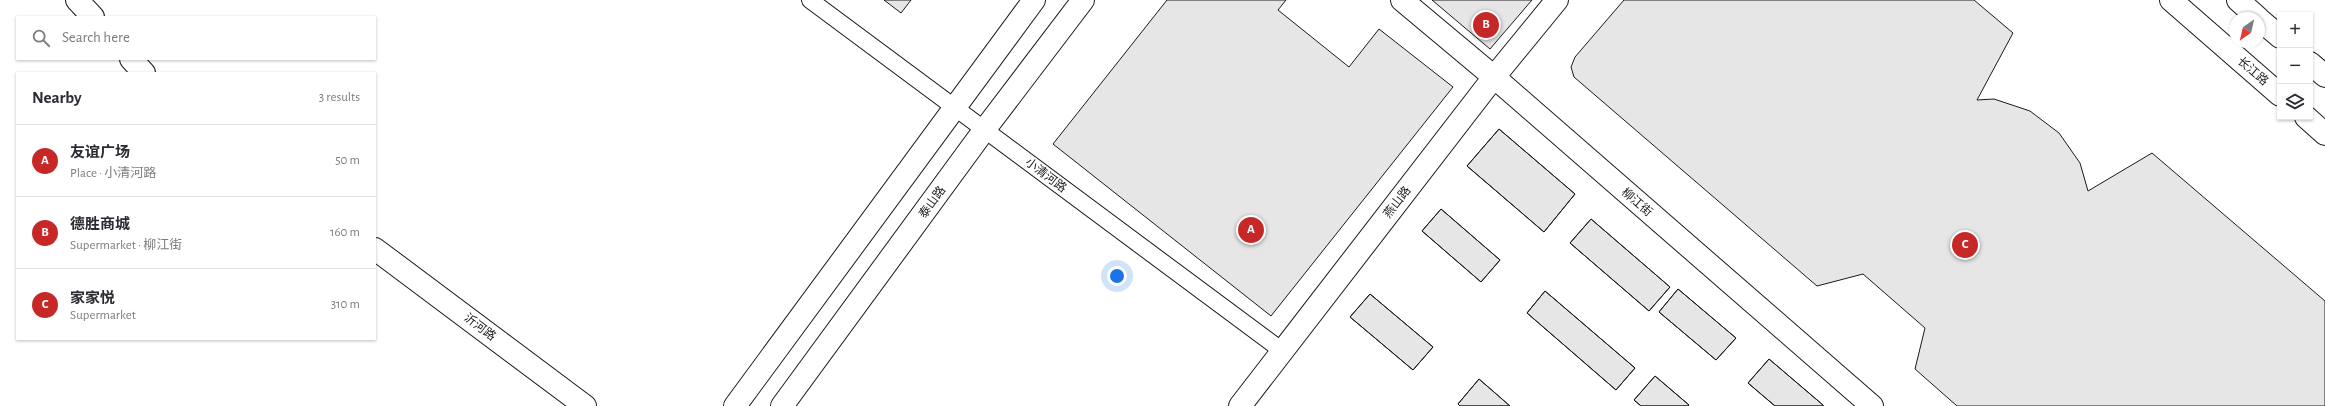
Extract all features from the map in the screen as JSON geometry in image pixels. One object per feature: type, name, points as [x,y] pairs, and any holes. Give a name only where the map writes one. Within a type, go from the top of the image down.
[{"type":"street","points":[[78,0],[92,16]]},
{"type":"street","name":"小清河路","points":[[810,0],[1281,350]]},
{"type":"street","points":[[735,406],[1034,0]]},
{"type":"street","name":"泰山路","points":[[782,406],[985,129],[1083,0]]},
{"type":"street","name":"柳江街","points":[[1402,0],[1494,77],[1872,406]]},
{"type":"street","name":"燕山路","points":[[1240,406],[1281,350],[1494,77],[1557,0]]},
{"type":"street","name":"长江路","points":[[2171,0],[2277,92]]},
{"type":"street","points":[[2238,0],[2252,12]]},
{"type":"street","points":[[2265,23],[2277,34]]},
{"type":"street","points":[[132,60],[143,72]]},
{"type":"street","points":[[2313,66],[2325,76]]},
{"type":"street","points":[[2309,120],[2325,134]]},
{"type":"street","name":"沂河路","points":[[376,250],[585,406]]},
{"type":"building","points":[[884,0],[911,0],[901,13]]},
{"type":"building","points":[[1167,0],[1286,0],[1278,10],[1349,67],[1379,29],[1453,87],[1271,316],[1053,144]]},
{"type":"building","points":[[1432,0],[1532,0],[1490,49]]},
{"type":"building","points":[[1624,0],[1974,0],[2013,33],[1977,100],[1994,99],[2030,111],[2059,133],[2080,163],[2088,191],[2152,153],[2325,301],[2325,406],[1957,406],[1915,369],[1925,328],[1863,274],[1817,286],[1574,77],[1571,67],[1575,57]]},
{"type":"building","points":[[1499,129],[1575,194],[1544,232],[1467,166]]},
{"type":"building","points":[[1499,129],[1575,194],[1544,232],[1467,166]]},
{"type":"building","points":[[1441,209],[1500,260],[1481,282],[1422,231]]},
{"type":"building","points":[[1441,209],[1500,260],[1481,282],[1422,231]]},
{"type":"building","points":[[1591,219],[1670,287],[1649,311],[1570,243]]},
{"type":"building","points":[[1591,219],[1670,287],[1649,311],[1570,243]]},
{"type":"building","points":[[1678,289],[1736,338],[1716,360],[1659,312]]},
{"type":"building","points":[[1678,289],[1736,338],[1716,360],[1659,312]]},
{"type":"building","points":[[1545,291],[1635,368],[1616,390],[1527,313]]},
{"type":"building","points":[[1545,291],[1635,368],[1616,390],[1527,313]]},
{"type":"building","points":[[1370,294],[1433,347],[1413,370],[1350,317]]},
{"type":"building","points":[[1370,294],[1433,347],[1413,370],[1350,317]]},
{"type":"building","points":[[1769,359],[1823,406],[1775,406],[1748,383]]},
{"type":"building","points":[[1769,359],[1823,406],[1775,406],[1748,383]]},
{"type":"building","points":[[1655,376],[1689,405],[1641,406],[1634,400]]},
{"type":"building","points":[[1655,376],[1689,405],[1641,406],[1634,400]]},
{"type":"building","points":[[1479,379],[1510,406],[1460,406],[1458,404]]},
{"type":"building","points":[[1479,379],[1510,406],[1460,406],[1458,404]]},
{"type":"place","name":"德胜商城","points":[[1486,25]]},
{"type":"place","name":"友谊广场","points":[[1251,230]]},
{"type":"place","name":"家家悦","points":[[1965,245]]}]
